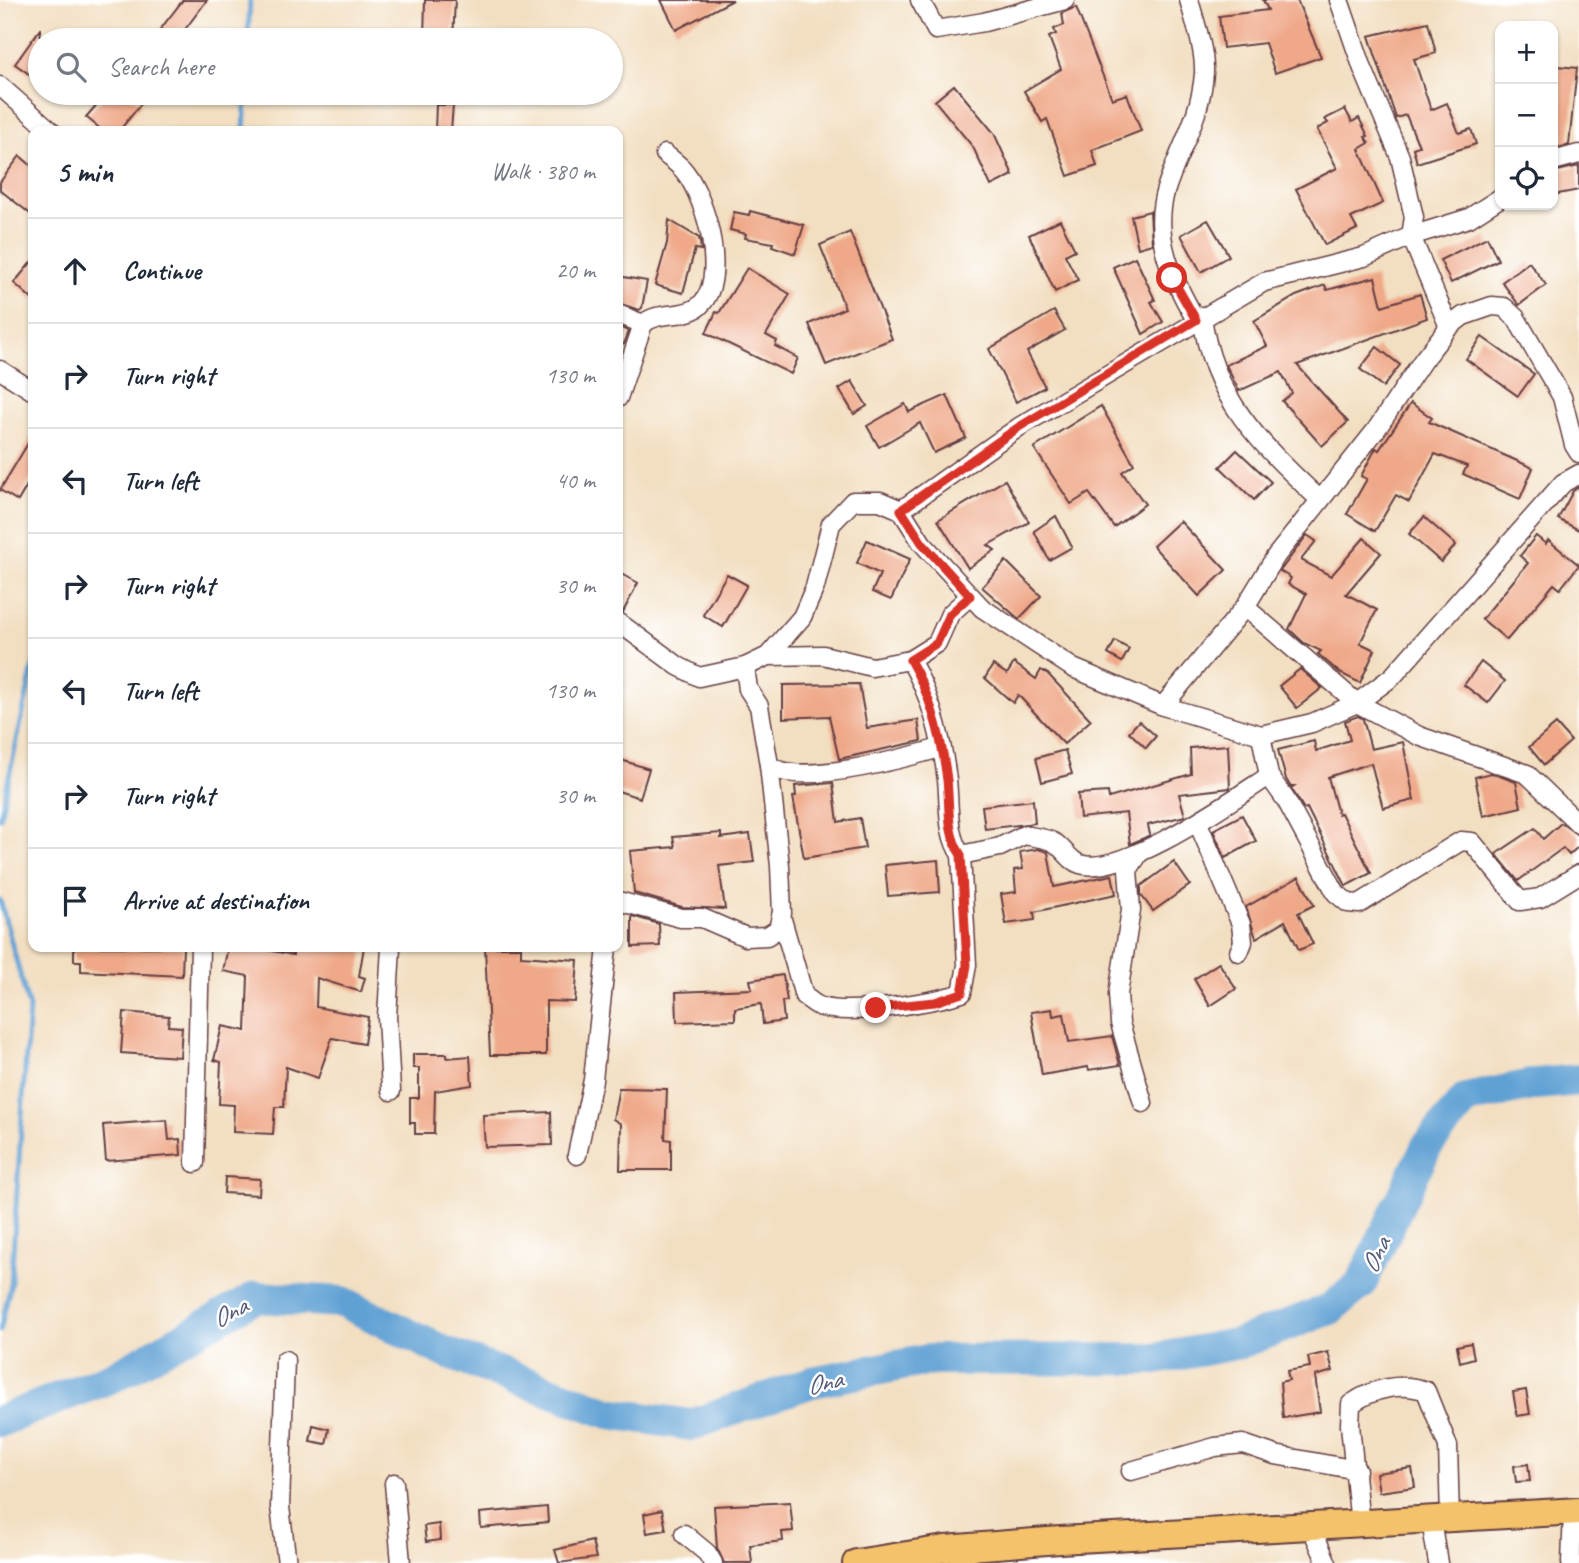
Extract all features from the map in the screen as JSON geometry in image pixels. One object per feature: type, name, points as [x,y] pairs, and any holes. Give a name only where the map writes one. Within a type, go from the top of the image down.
[{"type":"highway","points":[[856,1563],[958,1548],[1576,1511]]},
{"type":"street","points":[[920,0],[936,30],[984,22],[1065,0]]},
{"type":"street","points":[[1189,0],[1204,69],[1193,127],[1165,191],[1161,240],[1172,278],[1199,318],[1218,381],[1248,422],[1258,441],[1320,500]]},
{"type":"street","points":[[1339,0],[1363,69],[1400,157],[1414,217],[1411,236],[1449,327]]},
{"type":"street","points":[[0,86],[45,126]]},
{"type":"street","points":[[623,383],[643,324],[660,315],[687,312],[699,306],[712,288],[713,255],[706,214],[685,172],[665,154]]},
{"type":"street","points":[[1558,160],[1579,154]]},
{"type":"street","points":[[901,510],[990,445],[1199,318],[1264,282],[1364,257],[1411,236],[1469,218],[1495,201]]},
{"type":"street","points":[[1163,706],[1245,607],[1276,556],[1449,327],[1463,316],[1492,306],[1504,307],[1516,318],[1562,397],[1574,445],[1579,453]]},
{"type":"street","points":[[623,316],[643,324]]},
{"type":"street","points":[[0,370],[28,388]]},
{"type":"street","points":[[623,626],[678,666],[699,677],[745,667],[768,656],[802,617],[815,587],[831,524],[853,501],[880,501],[901,510],[922,543],[982,608],[1073,668],[1163,706],[1261,735],[1312,723],[1357,703],[1392,677],[1563,483],[1579,474]]},
{"type":"street","points":[[768,656],[822,655],[872,667],[910,660],[937,643],[950,614],[970,596]]},
{"type":"street","points":[[1245,607],[1357,703],[1419,736],[1527,774],[1579,824]]},
{"type":"street","points":[[781,916],[804,996],[822,1007],[876,1008],[935,1002],[962,993],[967,965],[961,855],[951,841],[947,778],[926,687],[910,660]]},
{"type":"street","points":[[623,902],[681,918],[702,918],[746,937],[767,936],[778,929],[781,916],[780,866],[769,765],[759,706],[748,689],[745,667]]},
{"type":"street","points":[[1261,735],[1269,776],[1286,800],[1336,892],[1348,903],[1359,904],[1461,841],[1472,842],[1520,901],[1540,898],[1579,874]]},
{"type":"street","points":[[769,765],[778,772],[802,774],[857,769],[940,748]]},
{"type":"street","points":[[961,855],[1000,847],[1024,835],[1054,842],[1077,864],[1092,866],[1140,852],[1198,823],[1269,776]]},
{"type":"street","points":[[1198,823],[1241,924],[1243,942],[1240,952]]},
{"type":"street","points":[[1140,852],[1128,870],[1130,910],[1118,994],[1120,1023],[1143,1103]]},
{"type":"street","points":[[195,1163],[200,952]]},
{"type":"street","points":[[390,952],[387,1017],[391,1091]]},
{"type":"street","points":[[577,1156],[593,1080],[606,952]]},
{"type":"street","points":[[285,1360],[280,1507],[287,1563]]},
{"type":"street","points":[[1360,1525],[1357,1470],[1350,1425],[1351,1404],[1364,1395],[1407,1384],[1426,1391],[1448,1446],[1440,1520],[1444,1562]]},
{"type":"street","points":[[1131,1471],[1215,1447],[1243,1444],[1275,1455],[1357,1470]]},
{"type":"street","points":[[394,1483],[401,1563]]},
{"type":"street","points":[[1571,1563],[1576,1511]]},
{"type":"street","points":[[1311,1527],[1327,1563]]},
{"type":"street","points":[[684,1534],[708,1553],[713,1563]]},
{"type":"building","points":[[183,0],[207,0],[186,28],[161,28]]},
{"type":"building","points":[[425,0],[455,0],[454,28],[424,28]]},
{"type":"building","points":[[661,0],[733,0],[676,30]]},
{"type":"building","points":[[1263,0],[1297,0],[1321,57],[1275,73],[1265,43],[1223,48],[1219,16],[1268,10]]},
{"type":"building","points":[[1076,7],[1112,99],[1127,94],[1141,131],[1092,150],[1097,166],[1068,176],[1047,119],[1042,122],[1024,91],[1061,69],[1049,37],[1056,34],[1054,29],[1064,25],[1062,13]]},
{"type":"building","points":[[1428,22],[1436,53],[1414,59],[1431,110],[1447,103],[1459,133],[1471,129],[1476,144],[1417,163],[1413,148],[1419,146],[1406,115],[1396,118],[1369,36]]},
{"type":"building","points":[[28,46],[28,73],[15,64]]},
{"type":"building","points":[[1558,66],[1577,68],[1569,145],[1558,148]]},
{"type":"building","points":[[954,85],[994,133],[1013,175],[991,186],[973,147],[935,101]]},
{"type":"building","points":[[96,105],[140,105],[123,126],[97,126],[86,117]]},
{"type":"building","points":[[436,105],[453,105],[451,126],[435,126]]},
{"type":"building","points":[[1345,109],[1352,122],[1359,118],[1368,136],[1365,137],[1369,143],[1359,149],[1383,203],[1351,218],[1357,229],[1325,245],[1296,189],[1337,168],[1317,129],[1328,123],[1325,119]]},
{"type":"building","points":[[20,156],[28,163],[28,212],[0,190],[0,182]]},
{"type":"building","points":[[1579,166],[1579,190],[1558,194],[1558,171]]},
{"type":"building","points":[[750,211],[804,225],[795,254],[772,246],[773,243],[745,238],[746,234],[730,230],[734,212],[749,215]]},
{"type":"building","points":[[1150,211],[1152,244],[1138,248],[1131,216]]},
{"type":"building","points":[[669,220],[699,238],[700,242],[701,250],[695,249],[683,293],[655,285],[667,243]]},
{"type":"building","points":[[1060,220],[1075,250],[1065,255],[1078,280],[1055,292],[1029,235]]},
{"type":"building","points":[[1208,220],[1229,256],[1201,272],[1181,235]]},
{"type":"building","points":[[850,232],[892,339],[826,365],[809,324],[845,308],[820,245]]},
{"type":"building","points":[[1487,237],[1498,260],[1451,283],[1440,260]]},
{"type":"building","points":[[1135,257],[1155,300],[1151,302],[1163,322],[1143,334],[1113,267]]},
{"type":"building","points":[[1529,262],[1546,285],[1519,305],[1502,282]]},
{"type":"building","points":[[28,266],[28,296],[14,283]]},
{"type":"building","points":[[747,268],[790,294],[766,335],[777,341],[775,346],[798,358],[791,374],[706,333],[716,312],[719,313]]},
{"type":"building","points":[[623,277],[647,281],[642,308],[639,310],[623,305]]},
{"type":"building","points":[[1375,277],[1382,306],[1420,294],[1427,318],[1297,365],[1348,422],[1322,446],[1282,401],[1292,393],[1281,372],[1239,391],[1226,365],[1267,346],[1254,321],[1296,296],[1325,285],[1327,290]]},
{"type":"building","points":[[1054,311],[1065,330],[1027,352],[1045,387],[1016,402],[989,349]]},
{"type":"building","points":[[623,328],[629,331],[623,344]]},
{"type":"building","points":[[1482,337],[1534,374],[1518,396],[1466,359]]},
{"type":"building","points":[[1377,347],[1400,365],[1383,387],[1360,369]]},
{"type":"building","points":[[852,381],[867,406],[854,414],[839,389]]},
{"type":"building","points":[[947,395],[966,438],[934,453],[920,423],[879,447],[867,426],[905,404],[909,412]]},
{"type":"building","points":[[1411,403],[1432,418],[1429,422],[1533,468],[1520,499],[1463,474],[1467,466],[1435,454],[1409,502],[1396,495],[1375,531],[1347,514],[1367,479],[1361,476],[1376,448],[1379,450]]},
{"type":"building","points":[[1101,406],[1134,464],[1122,472],[1145,504],[1114,527],[1089,493],[1071,504],[1034,448]]},
{"type":"building","points":[[28,443],[28,484],[18,501],[0,490]]},
{"type":"building","points":[[1237,450],[1271,482],[1254,500],[1220,467]]},
{"type":"building","points":[[1005,480],[1029,522],[988,545],[995,550],[968,568],[938,520]]},
{"type":"building","points":[[1579,487],[1579,530],[1558,519],[1573,491]]},
{"type":"building","points":[[1056,516],[1072,547],[1049,560],[1034,531]]},
{"type":"building","points":[[1424,517],[1456,545],[1441,562],[1409,534]]},
{"type":"building","points":[[1180,521],[1226,570],[1199,596],[1153,546]]},
{"type":"building","points":[[1307,535],[1316,541],[1301,560],[1331,576],[1364,538],[1381,553],[1346,594],[1377,610],[1360,643],[1375,650],[1360,683],[1340,673],[1318,654],[1321,651],[1304,643],[1289,629],[1306,594],[1288,584],[1291,578],[1280,571]]},
{"type":"building","points":[[1536,536],[1546,544],[1548,540],[1579,565],[1560,589],[1554,584],[1507,640],[1482,619],[1528,563],[1520,556]]},
{"type":"building","points":[[867,540],[910,559],[891,600],[872,592],[880,574],[857,563]]},
{"type":"building","points":[[1006,561],[1041,596],[1019,619],[982,587]]},
{"type":"building","points":[[727,574],[747,585],[723,627],[703,615]]},
{"type":"building","points":[[623,575],[638,583],[623,612]]},
{"type":"building","points":[[1115,641],[1129,649],[1122,662],[1108,654]]},
{"type":"building","points":[[1481,662],[1505,681],[1488,703],[1464,685]]},
{"type":"building","points":[[1014,663],[1036,679],[1041,670],[1048,674],[1091,720],[1064,744],[1018,695],[1013,703],[985,678],[993,665],[1007,674]]},
{"type":"building","points":[[1300,669],[1322,688],[1297,708],[1279,686]]},
{"type":"building","points":[[859,684],[867,728],[918,720],[921,741],[839,759],[829,716],[783,718],[783,685]]},
{"type":"building","points":[[1358,716],[1363,719],[1371,749],[1403,742],[1414,800],[1383,808],[1371,763],[1328,777],[1338,814],[1341,813],[1371,873],[1346,886],[1307,808],[1304,809],[1291,788],[1294,786],[1290,786],[1286,779],[1278,750],[1314,741],[1316,751],[1350,740],[1345,721]]},
{"type":"building","points":[[1139,721],[1156,736],[1146,748],[1129,732]]},
{"type":"building","points":[[1556,724],[1571,741],[1544,765],[1529,747]]},
{"type":"building","points":[[1228,745],[1230,788],[1179,794],[1185,816],[1148,825],[1150,835],[1144,838],[1130,844],[1126,813],[1080,818],[1078,794],[1108,792],[1109,798],[1191,774],[1190,748]]},
{"type":"building","points":[[1065,750],[1072,774],[1042,782],[1036,758]]},
{"type":"building","points":[[623,761],[649,769],[640,798],[623,793]]},
{"type":"building","points":[[1491,773],[1516,782],[1521,807],[1483,816],[1475,777]]},
{"type":"building","points":[[833,783],[838,822],[860,818],[865,848],[804,858],[793,797],[796,796],[795,786]]},
{"type":"building","points":[[1033,800],[1035,823],[985,829],[982,806]]},
{"type":"building","points":[[1242,815],[1256,841],[1225,858],[1213,830]]},
{"type":"building","points":[[1561,823],[1579,836],[1579,846],[1569,855],[1563,848],[1518,881],[1496,854],[1535,828],[1543,839]]},
{"type":"building","points":[[721,833],[721,838],[750,834],[754,862],[719,866],[725,909],[682,907],[634,893],[630,851],[675,847],[673,837]]},
{"type":"building","points":[[1038,849],[1048,852],[1054,887],[1112,875],[1116,894],[1034,912],[1035,920],[1006,924],[1001,894],[1016,892],[1014,870],[1023,869],[1020,852]]},
{"type":"building","points":[[938,860],[940,892],[888,896],[885,865]]},
{"type":"building","points":[[1174,862],[1190,885],[1153,911],[1141,895],[1141,886]]},
{"type":"building","points":[[1299,877],[1314,905],[1298,913],[1313,944],[1299,950],[1285,921],[1256,938],[1246,907]]},
{"type":"building","points":[[632,916],[659,924],[660,946],[632,947]]},
{"type":"building","points":[[74,952],[183,952],[182,976],[81,971],[81,961],[74,961]]},
{"type":"building","points":[[227,952],[278,952],[293,955],[293,952],[363,952],[359,976],[365,978],[361,992],[317,978],[316,1007],[368,1017],[364,1044],[332,1038],[318,1078],[286,1067],[284,1107],[275,1107],[273,1134],[233,1132],[234,1105],[219,1104],[221,1062],[214,1060],[222,1026],[246,1031],[248,976],[223,971]]},
{"type":"building","points":[[485,952],[521,952],[521,956],[578,960],[575,1002],[546,1001],[546,1055],[490,1055]]},
{"type":"building","points":[[1219,963],[1236,989],[1210,1006],[1194,979]]},
{"type":"building","points":[[783,975],[787,1001],[782,1001],[784,1021],[763,1024],[761,1004],[735,1008],[735,1020],[677,1022],[676,992],[752,989],[750,980]]},
{"type":"building","points":[[1052,1009],[1053,1016],[1064,1014],[1069,1042],[1112,1036],[1120,1065],[1042,1075],[1031,1012]]},
{"type":"building","points":[[124,1012],[169,1016],[168,1026],[182,1027],[180,1057],[121,1053]]},
{"type":"building","points":[[413,1054],[447,1054],[447,1058],[470,1056],[472,1085],[435,1091],[434,1134],[415,1134],[415,1123],[410,1123],[410,1098],[419,1098],[419,1068],[413,1068]]},
{"type":"building","points":[[619,1088],[667,1089],[665,1139],[671,1140],[671,1170],[620,1170],[621,1124],[613,1119]]},
{"type":"building","points":[[551,1112],[552,1145],[485,1147],[483,1115]]},
{"type":"building","points":[[167,1120],[169,1140],[180,1139],[181,1155],[106,1161],[103,1125]]},
{"type":"building","points":[[225,1177],[260,1179],[259,1195],[224,1193]]},
{"type":"building","points":[[1471,1343],[1474,1358],[1460,1362],[1457,1346]]},
{"type":"building","points":[[1328,1352],[1333,1371],[1315,1376],[1320,1412],[1283,1418],[1280,1382],[1289,1380],[1287,1371],[1310,1367],[1308,1357]]},
{"type":"building","points":[[1526,1390],[1530,1414],[1517,1416],[1513,1392]]},
{"type":"building","points":[[313,1425],[329,1429],[326,1444],[310,1441]]},
{"type":"building","points":[[1528,1464],[1530,1481],[1516,1482],[1514,1466]]},
{"type":"building","points":[[1412,1468],[1415,1487],[1379,1492],[1376,1473]]},
{"type":"building","points":[[790,1502],[793,1531],[782,1532],[783,1541],[750,1545],[752,1563],[724,1563],[717,1548],[714,1506]]},
{"type":"building","points":[[547,1507],[548,1522],[481,1528],[480,1513]]},
{"type":"building","points":[[662,1510],[666,1530],[647,1533],[644,1514]]},
{"type":"building","points":[[439,1524],[440,1540],[426,1542],[424,1526]]},
{"type":"building","points":[[592,1541],[596,1558],[559,1563],[555,1550]]},
{"type":"waterway","points":[[249,28],[250,0]]},
{"type":"waterway","points":[[244,126],[245,105]]},
{"type":"waterway","points":[[0,818],[28,690]]},
{"type":"waterway","points":[[0,900],[29,1008],[11,1283],[0,1331]]},
{"type":"waterway","name":"Ona","points":[[0,1421],[117,1375],[256,1297],[343,1302],[447,1353],[609,1413],[691,1425],[812,1382],[928,1360],[1155,1359],[1240,1343],[1330,1309],[1361,1284],[1427,1146],[1466,1099],[1536,1084],[1579,1080]]},
{"type":"route","points":[[876,1008],[935,1002],[962,993],[967,965],[967,922],[961,855],[951,841],[947,778],[926,687],[910,660],[924,654],[937,643],[950,614],[970,596],[922,543],[901,510],[1019,427],[1196,320],[1172,278]]}]
